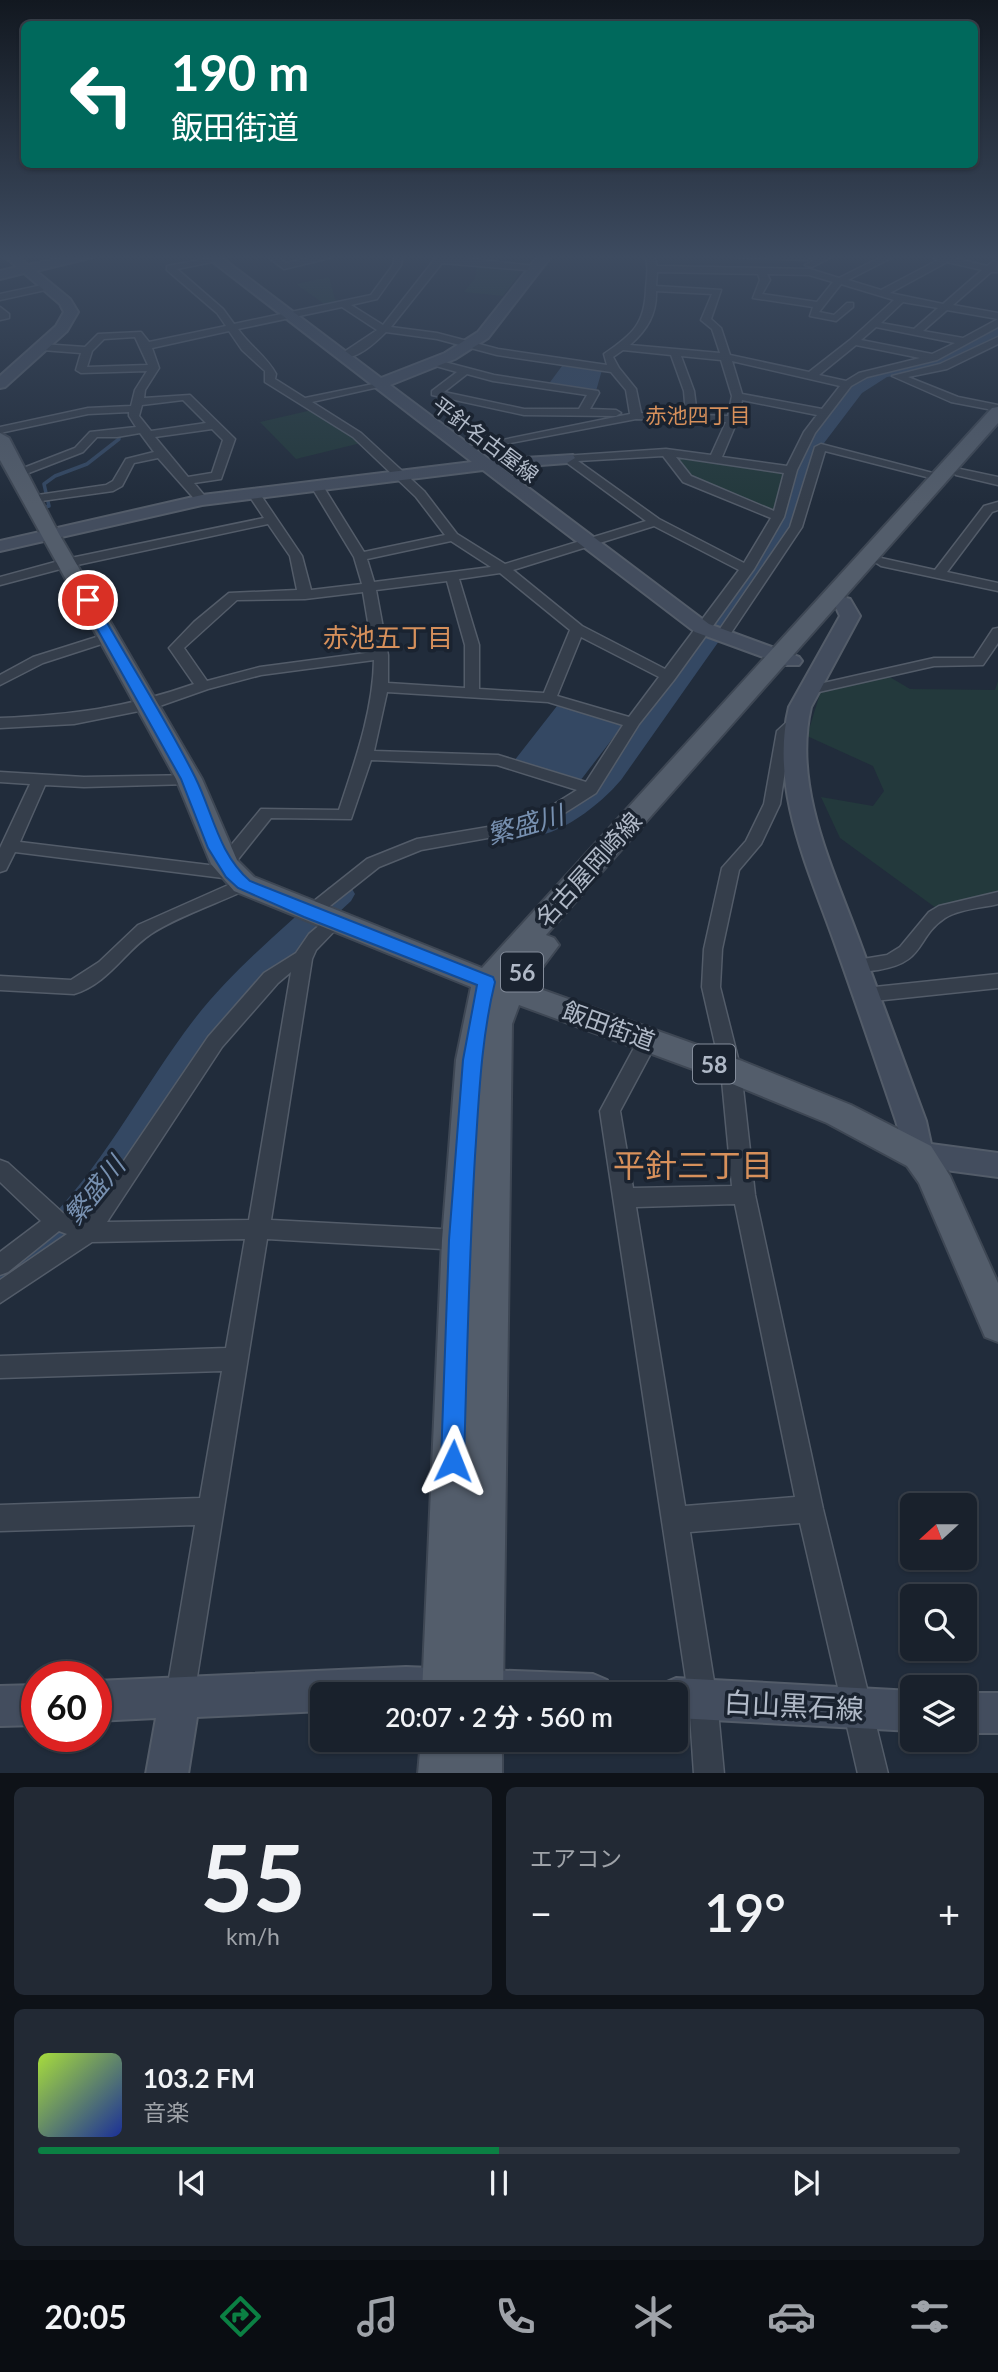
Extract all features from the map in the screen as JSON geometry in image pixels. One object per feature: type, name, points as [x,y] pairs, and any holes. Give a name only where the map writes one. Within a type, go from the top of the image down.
[{"type":"main road","name":"名古屋岡崎線","points":[[786,659],[843,604],[881,562],[951,475],[998,410]]},
{"type":"main road","name":"名古屋岡崎線","points":[[463,1682],[460,1240],[472,1060],[478,1017],[498,985],[786,659],[951,475],[998,427]]},
{"type":"main road","points":[[0,438],[49,534],[189,779],[233,874]]},
{"type":"main road","name":"飯田街道","points":[[233,874],[321,917],[731,1070],[839,1114],[919,1156]]},
{"type":"main road","name":"名古屋岡崎線","points":[[463,1682],[498,985]]},
{"type":"main road","points":[[919,1156],[933,1176],[998,1325]]},
{"type":"main road","points":[[442,1773],[443,1752]]},
{"type":"main road","points":[[478,1773],[479,1752]]},
{"type":"street","points":[[0,384],[52,338]]},
{"type":"street","points":[[99,338],[87,350],[81,370],[154,368]]},
{"type":"street","points":[[140,338],[154,368],[135,405],[134,416],[161,454],[202,500]]},
{"type":"street","points":[[146,346],[185,338]]},
{"type":"street","points":[[238,338],[269,370],[269,380],[357,435],[402,475],[421,494],[453,537],[503,569],[577,629],[669,677]]},
{"type":"street","name":"平針名古屋線","points":[[321,338],[587,543],[710,631],[786,659]]},
{"type":"street","points":[[345,356],[374,338]]},
{"type":"street","points":[[443,338],[559,363],[614,369]]},
{"type":"street","points":[[305,401],[379,384],[433,362],[479,338]]},
{"type":"street","points":[[632,338],[608,356],[614,369],[631,388],[635,414]]},
{"type":"street","points":[[716,457],[733,419],[737,396],[719,338]]},
{"type":"street","points":[[809,377],[858,338]]},
{"type":"street","points":[[945,338],[967,342]]},
{"type":"street","points":[[710,631],[778,517],[791,470],[810,432],[847,384],[863,374],[933,358],[974,338]]},
{"type":"street","points":[[998,340],[943,367],[897,376],[955,400],[998,410]]},
{"type":"street","points":[[854,342],[933,358]]},
{"type":"street","points":[[42,347],[87,350]]},
{"type":"street","points":[[621,347],[726,358],[847,384]]},
{"type":"street","points":[[675,353],[689,391],[692,418]]},
{"type":"street","points":[[433,362],[533,399],[583,412],[733,419]]},
{"type":"street","points":[[463,372],[436,393],[533,399],[594,393],[583,412]]},
{"type":"street","points":[[737,396],[823,413]]},
{"type":"street","points":[[0,429],[88,411],[186,397],[229,439],[217,476],[186,481]]},
{"type":"street","points":[[522,430],[533,399]]},
{"type":"street","points":[[468,450],[522,430],[635,414]]},
{"type":"street","points":[[17,474],[79,450],[94,434],[214,425]]},
{"type":"street","points":[[167,1773],[299,992],[301,958],[321,917],[373,863],[417,845],[520,827],[546,817],[590,789],[632,723],[796,527],[821,447],[951,475],[998,481]]},
{"type":"street","points":[[0,545],[202,500],[485,465],[666,452],[716,457],[791,470]]},
{"type":"street","points":[[666,452],[687,479],[778,517]]},
{"type":"street","points":[[31,500],[109,488],[118,483],[130,461],[161,454]]},
{"type":"street","points":[[568,458],[654,522],[747,569]]},
{"type":"street","points":[[0,984],[74,987],[106,967],[144,930],[233,874],[267,813],[345,815],[365,755],[381,687],[382,654],[369,587],[360,558],[317,486]]},
{"type":"street","points":[[254,494],[296,556],[304,595]]},
{"type":"street","points":[[939,574],[988,509],[998,506]]},
{"type":"street","points":[[0,581],[66,563],[272,520]]},
{"type":"street","points":[[203,686],[177,648],[199,625],[234,596],[304,595],[503,569],[654,522]]},
{"type":"street","points":[[360,558],[453,537]]},
{"type":"street","points":[[881,562],[998,587]]},
{"type":"street","points":[[452,576],[472,645],[472,693]]},
{"type":"street","points":[[843,604],[850,616],[795,722],[785,732],[772,804],[753,844],[731,868],[713,949],[711,987],[731,1070],[744,1195],[810,1509],[873,1773]]},
{"type":"street","points":[[549,698],[577,629]]},
{"type":"street","points":[[978,662],[998,632]]},
{"type":"street","points":[[0,681],[38,660],[109,637]]},
{"type":"street","points":[[0,723],[74,719],[149,705],[203,686],[260,671],[382,654]]},
{"type":"street","points":[[810,690],[934,662],[998,663]]},
{"type":"street","points":[[381,687],[549,698],[632,723]]},
{"type":"street","points":[[795,722],[804,821],[858,966],[865,995],[911,1121],[919,1156],[998,1165]]},
{"type":"street","points":[[365,755],[498,760],[590,789]]},
{"type":"street","points":[[0,777],[84,782],[189,779]]},
{"type":"street","points":[[0,866],[40,779]]},
{"type":"street","points":[[9,846],[233,874]]},
{"type":"street","points":[[858,966],[891,961],[906,952],[935,916],[946,910],[998,898]]},
{"type":"street","points":[[0,1293],[88,1232],[215,1042],[271,978],[301,958]]},
{"type":"street","points":[[865,995],[998,981]]},
{"type":"street","points":[[648,1040],[610,1111],[673,1520],[689,1699],[709,1773]]},
{"type":"street","points":[[0,1169],[55,1220],[88,1232],[258,1230],[460,1240]]},
{"type":"street","points":[[623,1198],[744,1195]]},
{"type":"street","points":[[0,1265],[46,1231],[55,1220]]},
{"type":"street","points":[[0,1367],[235,1359]]},
{"type":"street","points":[[673,1520],[810,1509]]},
{"type":"street","points":[[0,1518],[211,1511]]},
{"type":"street","points":[[112,1701],[310,1691]]},
{"type":"street","name":"白山黒石線","points":[[689,1699],[900,1711]]},
{"type":"street","points":[[0,1706],[21,1705]]},
{"type":"street","points":[[977,1713],[998,1713]]},
{"type":"green space","points":[[312,410],[361,443],[296,459],[260,422]]},
{"type":"green space","points":[[668,454],[788,471],[777,516],[688,479]]},
{"type":"green space","points":[[883,673],[910,689],[995,690],[998,681],[998,894],[947,916],[840,838],[821,797],[873,806],[884,791],[873,766],[807,736],[822,687]]},
{"type":"water","points":[[562,366],[602,370],[596,391],[548,385]]},
{"type":"water","points":[[557,706],[623,725],[580,781],[514,761]]},
{"type":"waterway","name":"繁盛川","points":[[521,829],[535,826],[571,810],[592,794],[611,774],[785,532],[812,446],[856,389],[882,372],[929,365],[984,338]]},
{"type":"waterway","points":[[42,508],[49,506],[44,484],[55,476],[87,464],[119,439],[119,435]]},
{"type":"waterway","name":"繁盛川","points":[[0,1279],[55,1239],[120,1160],[196,1041],[239,987],[340,894]]},
{"type":"district","name":"赤池四丁目","points":[[698,414]]},
{"type":"district","name":"赤池五丁目","points":[[388,637]]},
{"type":"district","name":"平針三丁目","points":[[693,1164]]},
{"type":"route","points":[[88,600],[197,794],[216,848],[231,873],[244,884],[310,913],[487,982],[478,1017],[472,1060],[460,1240],[453,1461]]}]
